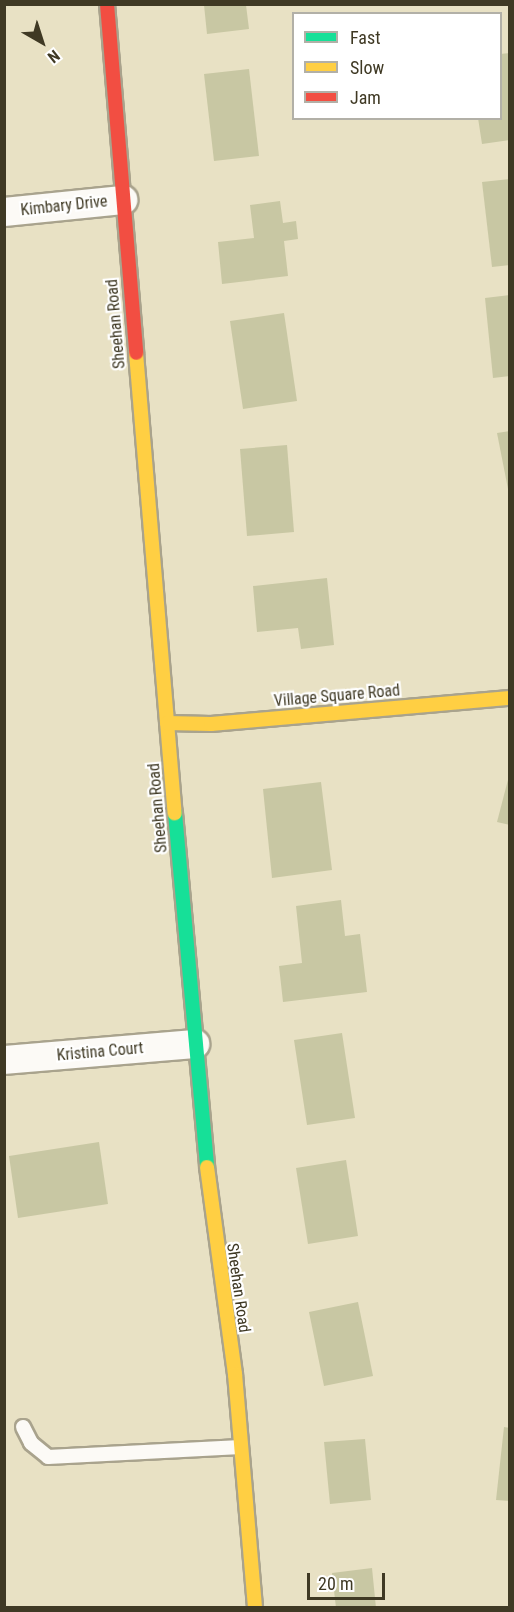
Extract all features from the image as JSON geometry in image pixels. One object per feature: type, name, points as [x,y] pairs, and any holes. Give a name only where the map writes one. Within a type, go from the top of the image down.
[{"type":"street","name":"Sheehan Road","points":[[107,4],[195,1044],[241,1447],[255,1608]]},
{"type":"street","name":"Kimbary Drive","points":[[4,213],[123,201]]},
{"type":"street","name":"Village Square Road","points":[[167,723],[211,724],[510,698]]},
{"type":"street","name":"Kristina Court","points":[[4,1060],[195,1044]]},
{"type":"lane","points":[[23,1427],[31,1443],[48,1457],[241,1447]]},
{"type":"building","points":[[204,5],[246,5],[249,29],[207,34]]},
{"type":"building","points":[[510,53],[510,140],[482,144],[478,120],[502,120],[502,54]]},
{"type":"building","points":[[249,69],[259,156],[214,161],[204,74]]},
{"type":"building","points":[[510,179],[510,265],[492,267],[482,182]]},
{"type":"building","points":[[280,201],[283,223],[296,221],[298,239],[284,241],[288,276],[222,284],[218,242],[254,238],[250,205]]},
{"type":"building","points":[[510,295],[510,376],[493,378],[485,298]]},
{"type":"building","points":[[284,313],[297,401],[243,409],[230,321]]},
{"type":"building","points":[[510,431],[510,489],[508,489],[497,433]]},
{"type":"building","points":[[287,445],[294,532],[247,536],[240,449]]},
{"type":"building","points":[[327,578],[334,645],[301,649],[298,628],[257,632],[253,586]]},
{"type":"building","points":[[510,772],[510,825],[497,822]]},
{"type":"building","points":[[321,782],[332,870],[272,878],[263,789]]},
{"type":"building","points":[[341,900],[345,936],[360,934],[367,992],[283,1002],[279,966],[302,963],[296,906]]},
{"type":"building","points":[[342,1033],[355,1118],[307,1125],[294,1040]]},
{"type":"building","points":[[99,1142],[108,1204],[18,1218],[9,1156]]},
{"type":"building","points":[[346,1160],[358,1236],[308,1244],[296,1168]]},
{"type":"building","points":[[358,1302],[373,1376],[324,1386],[309,1312]]},
{"type":"building","points":[[504,1427],[510,1428],[510,1501],[496,1500]]},
{"type":"building","points":[[365,1439],[371,1500],[330,1504],[324,1442]]},
{"type":"building","points":[[372,1568],[376,1608],[336,1608],[332,1573]]},
{"type":"traffic: fast","points":[[175,813],[207,1167]]},
{"type":"traffic: slow","points":[[136,353],[175,813]]},
{"type":"traffic: slow","points":[[167,723],[211,724],[510,698]]},
{"type":"traffic: slow","points":[[207,1167],[235,1374],[255,1608]]},
{"type":"traffic: jam","points":[[107,4],[136,353]]}]
